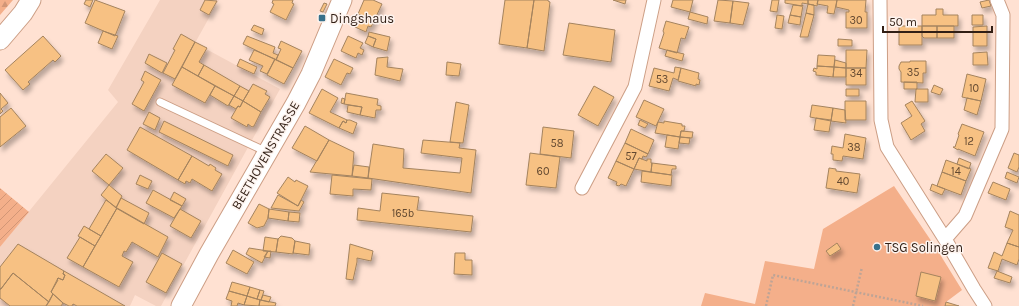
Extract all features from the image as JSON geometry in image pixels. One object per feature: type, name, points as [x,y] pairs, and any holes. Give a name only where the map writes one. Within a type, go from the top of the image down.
[{"type":"main road","points":[[0,40],[23,13],[31,0]]},
{"type":"main road","name":"BEETHOVENSTRASSE","points":[[181,306],[209,254],[296,103],[311,74],[342,0]]},
{"type":"street","points":[[582,188],[635,87],[654,0]]},
{"type":"street","points":[[880,0],[881,120],[884,138],[891,156],[945,239],[985,306]]},
{"type":"street","points":[[945,239],[965,216],[1002,129],[1003,15],[997,0]]},
{"type":"lane","points":[[160,102],[267,152]]},
{"type":"path","points":[[853,306],[862,267]]},
{"type":"path","points":[[766,306],[773,275],[923,306]]},
{"type":"shaded area","points":[[160,0],[219,0],[195,43],[280,89],[161,306],[156,306],[135,295],[130,306],[0,306],[0,247],[118,102],[108,90]]},
{"type":"green space","points":[[0,0],[13,0],[0,15]]},
{"type":"green space","name":"TSG Solingen","points":[[894,186],[936,248],[962,290],[946,302],[945,306],[701,306],[705,293],[755,304],[765,261],[814,269],[823,229]]},
{"type":"green space","points":[[0,188],[29,212],[0,247]]},
{"type":"building","points":[[86,0],[93,0],[90,7],[84,4]]},
{"type":"building","points":[[95,0],[125,11],[115,36],[85,23]]},
{"type":"building","points":[[205,0],[217,1],[209,15],[200,10]]},
{"type":"building","points":[[273,0],[293,0],[292,3],[294,4],[286,20],[270,12],[274,4],[272,3]]},
{"type":"building","points":[[364,0],[373,0],[382,4],[374,21],[358,14]]},
{"type":"building","points":[[505,0],[534,0],[527,48],[499,44]]},
{"type":"building","points":[[534,0],[548,0],[550,2],[544,51],[527,48]]},
{"type":"building","points":[[613,0],[626,0],[625,4]]},
{"type":"building","points":[[673,0],[693,0],[690,12],[671,7]]},
{"type":"building","points":[[718,0],[733,1],[730,23],[714,21]]},
{"type":"building","points":[[772,0],[779,0],[777,12],[770,11]]},
{"type":"building","points":[[785,0],[808,0],[808,4],[802,3],[802,6],[785,3]]},
{"type":"building","points":[[808,0],[818,0],[817,6],[808,4]]},
{"type":"building","points":[[818,0],[837,0],[834,14],[827,13],[828,6],[817,4]]},
{"type":"building","points":[[837,0],[866,0],[865,12],[867,12],[867,28],[846,28],[846,12],[849,12],[849,10],[836,7]]},
{"type":"building","points":[[989,0],[991,6],[982,8],[980,2]]},
{"type":"building","points":[[733,1],[749,3],[743,25],[730,23]]},
{"type":"building","points":[[324,3],[327,4],[323,12],[320,11]]},
{"type":"building","points":[[808,4],[814,5],[814,15],[806,13]]},
{"type":"building","points":[[793,5],[803,5],[801,17],[790,15]]},
{"type":"building","points":[[936,9],[943,9],[943,15],[958,15],[958,26],[922,26],[922,15],[936,15]]},
{"type":"building","points":[[690,12],[708,17],[707,24],[688,19]]},
{"type":"building","points":[[806,13],[814,15],[808,37],[800,37]]},
{"type":"building","points":[[360,15],[374,21],[371,27],[368,26],[366,32],[355,27]]},
{"type":"building","points":[[777,15],[784,16],[782,29],[775,28]]},
{"type":"building","points":[[790,15],[801,17],[800,25],[788,23]]},
{"type":"building","points":[[972,15],[983,15],[983,25],[972,25]]},
{"type":"building","points":[[666,21],[689,27],[685,39],[681,38],[677,53],[659,48]]},
{"type":"building","points":[[569,23],[615,30],[611,62],[563,55]]},
{"type":"building","points":[[254,25],[264,29],[262,35],[251,30]]},
{"type":"building","points":[[899,26],[922,26],[922,45],[899,45]]},
{"type":"building","points":[[922,26],[937,26],[937,38],[924,38],[922,36]]},
{"type":"building","points":[[937,26],[954,26],[954,38],[937,38]]},
{"type":"building","points":[[987,26],[987,46],[973,46],[973,27]]},
{"type":"building","points":[[103,31],[118,36],[112,49],[98,43]]},
{"type":"building","points":[[369,32],[390,37],[387,51],[373,47],[376,39],[368,36]]},
{"type":"building","points":[[181,34],[195,42],[175,79],[163,73],[175,50],[173,49]]},
{"type":"building","points":[[43,36],[61,56],[55,62],[53,60],[28,82],[30,84],[23,90],[5,70]]},
{"type":"building","points":[[247,36],[275,47],[273,53],[278,55],[276,60],[243,44]]},
{"type":"building","points":[[348,36],[363,43],[360,48],[364,50],[362,55],[358,53],[356,58],[341,51]]},
{"type":"building","points":[[368,36],[376,39],[373,47],[365,43]]},
{"type":"building","points":[[838,39],[852,40],[852,46],[838,46]]},
{"type":"building","points":[[281,41],[302,51],[293,68],[276,60],[281,49],[278,48]]},
{"type":"building","points":[[195,42],[207,48],[199,62],[204,65],[198,76],[182,67]]},
{"type":"building","points":[[254,50],[275,59],[267,74],[260,71],[263,66],[249,60]]},
{"type":"building","points":[[667,50],[684,54],[682,61],[665,56]]},
{"type":"building","points":[[846,50],[867,50],[866,68],[846,68]]},
{"type":"building","points":[[987,52],[988,65],[973,65],[973,53]]},
{"type":"building","points":[[149,54],[167,63],[162,73],[145,63]]},
{"type":"building","points":[[818,55],[835,56],[834,67],[817,66]]},
{"type":"building","points":[[388,57],[387,67],[403,69],[400,81],[375,75],[377,58]]},
{"type":"building","points":[[240,59],[257,67],[254,74],[237,66]]},
{"type":"building","points":[[275,59],[293,68],[284,84],[267,75]]},
{"type":"building","points":[[334,59],[353,68],[350,74],[347,73],[341,85],[325,77]]},
{"type":"building","points":[[835,60],[846,63],[846,68],[834,67]]},
{"type":"building","points":[[926,61],[926,73],[923,73],[923,83],[901,82],[901,72],[899,66],[901,62]]},
{"type":"building","points":[[447,62],[461,64],[459,76],[446,75]]},
{"type":"building","points":[[204,65],[240,86],[234,96],[198,76]]},
{"type":"building","points":[[817,66],[834,67],[833,77],[816,75],[816,72],[813,71],[814,68],[817,69]]},
{"type":"building","points":[[182,67],[215,86],[205,103],[172,85]]},
{"type":"building","points":[[675,67],[681,68],[678,80],[673,78],[669,91],[649,86],[654,68],[674,73]]},
{"type":"building","points":[[834,67],[846,68],[846,77],[833,77]]},
{"type":"building","points":[[681,68],[699,73],[699,85],[696,84],[696,86],[678,81]]},
{"type":"building","points":[[846,68],[866,68],[866,85],[846,85]]},
{"type":"building","points":[[145,71],[161,80],[144,111],[132,104],[144,82],[141,80]]},
{"type":"building","points":[[967,74],[986,79],[981,101],[962,97]]},
{"type":"building","points":[[904,82],[917,82],[917,89],[904,89]]},
{"type":"building","points":[[253,84],[267,91],[265,94],[270,97],[261,112],[243,101]]},
{"type":"building","points":[[934,85],[943,89],[940,95],[931,92]]},
{"type":"building","points":[[215,86],[234,96],[228,106],[210,95]]},
{"type":"building","points":[[240,86],[249,91],[243,101],[234,96]]},
{"type":"building","points":[[594,86],[614,97],[598,126],[578,115]]},
{"type":"building","points":[[322,89],[338,98],[330,112],[347,120],[346,123],[343,121],[339,128],[309,113]]},
{"type":"building","points":[[846,89],[859,89],[859,96],[846,96]]},
{"type":"building","points":[[916,89],[928,89],[928,102],[915,102]]},
{"type":"building","points":[[0,93],[8,103],[1,109],[3,111],[0,114]]},
{"type":"building","points":[[346,93],[378,99],[377,105],[381,106],[381,110],[376,110],[375,118],[360,115],[362,107],[344,104]]},
{"type":"building","points":[[234,96],[243,101],[240,107],[238,106],[236,109],[229,105]]},
{"type":"building","points":[[342,98],[345,99],[344,104],[341,103]]},
{"type":"building","points":[[967,98],[981,101],[977,115],[964,110]]},
{"type":"building","points":[[644,100],[664,109],[656,126],[636,117]]},
{"type":"building","points":[[243,101],[261,112],[254,126],[252,127],[248,124],[247,127],[231,118],[238,106],[240,107]]},
{"type":"building","points":[[845,101],[866,101],[866,120],[845,120]]},
{"type":"building","points":[[912,101],[925,121],[921,124],[925,131],[911,140],[901,123],[912,116],[905,105]]},
{"type":"building","points":[[456,102],[469,105],[463,143],[450,142]]},
{"type":"building","points":[[348,105],[362,107],[360,115],[347,112]]},
{"type":"building","points":[[812,105],[833,108],[831,121],[810,117]]},
{"type":"building","points":[[11,108],[26,126],[0,147],[0,117]]},
{"type":"building","points":[[833,108],[845,110],[846,123],[831,121]]},
{"type":"building","points":[[149,112],[160,118],[155,130],[143,124]]},
{"type":"building","points":[[816,118],[831,120],[829,132],[814,130]]},
{"type":"building","points":[[347,120],[357,123],[353,134],[339,128],[343,121],[346,123]]},
{"type":"building","points":[[640,120],[648,124],[645,128],[638,125]]},
{"type":"building","points":[[164,121],[233,155],[228,166],[159,132]]},
{"type":"building","points":[[664,121],[682,124],[682,126],[685,126],[684,131],[681,131],[680,137],[655,133],[658,122],[664,123]]},
{"type":"building","points":[[962,124],[984,132],[975,156],[953,147],[955,147]]},
{"type":"building","points":[[305,126],[329,140],[317,161],[292,148]]},
{"type":"building","points":[[140,127],[192,156],[178,180],[127,150]]},
{"type":"building","points":[[543,127],[574,131],[571,158],[540,154]]},
{"type":"building","points":[[631,129],[654,140],[648,154],[625,143]]},
{"type":"building","points":[[681,131],[693,132],[692,138],[680,137]]},
{"type":"building","points":[[845,134],[866,138],[863,159],[843,156],[842,161],[833,160],[833,154],[831,154],[832,146],[843,148]]},
{"type":"building","points":[[667,135],[680,137],[678,149],[665,147]]},
{"type":"building","points":[[680,137],[690,138],[689,144],[679,143]]},
{"type":"building","points":[[329,140],[354,152],[352,176],[310,172]]},
{"type":"building","points":[[423,140],[460,143],[459,148],[476,150],[471,193],[368,178],[373,144],[404,149],[403,168],[460,173],[462,158],[421,153]]},
{"type":"building","points":[[625,143],[648,154],[646,157],[643,156],[642,159],[639,158],[634,169],[616,161]]},
{"type":"building","points":[[530,153],[560,157],[556,188],[526,185]]},
{"type":"building","points":[[1014,153],[1019,155],[1019,167],[1017,172],[1008,168]]},
{"type":"building","points":[[106,154],[123,168],[109,185],[92,171]]},
{"type":"building","points":[[192,156],[209,166],[210,164],[216,168],[215,170],[222,174],[212,191],[192,179],[190,183],[186,181],[185,184],[178,180]]},
{"type":"building","points":[[639,158],[647,161],[647,159],[651,159],[651,172],[634,169]]},
{"type":"building","points":[[959,158],[971,163],[969,169],[957,164]]},
{"type":"building","points":[[946,160],[971,169],[966,181],[942,172]]},
{"type":"building","points":[[616,161],[634,169],[626,186],[621,184],[619,186],[616,185],[617,182],[608,178]]},
{"type":"building","points":[[652,163],[676,166],[676,169],[672,169],[671,175],[651,172]]},
{"type":"building","points":[[354,165],[369,167],[368,178],[352,176]]},
{"type":"building","points":[[829,168],[836,169],[836,171],[860,174],[857,193],[826,188]]},
{"type":"building","points":[[642,171],[672,175],[671,186],[641,182]]},
{"type":"building","points":[[942,172],[966,181],[961,195],[937,186]]},
{"type":"building","points":[[1007,172],[1019,177],[1017,183],[1005,178]]},
{"type":"building","points":[[140,175],[152,181],[148,189],[136,184]]},
{"type":"building","points":[[332,175],[372,179],[371,190],[353,189],[353,196],[330,194]]},
{"type":"building","points":[[288,177],[295,182],[296,180],[308,186],[298,206],[277,193]]},
{"type":"building","points":[[993,182],[1010,189],[1006,200],[988,193]]},
{"type":"building","points":[[932,184],[945,189],[942,195],[930,190]]},
{"type":"building","points":[[109,185],[122,196],[116,208],[101,195]]},
{"type":"building","points":[[153,190],[182,206],[174,218],[146,203]]},
{"type":"building","points":[[174,192],[186,199],[182,206],[170,200]]},
{"type":"building","points":[[382,193],[419,197],[417,210],[473,216],[471,232],[357,220],[358,208],[380,211]]},
{"type":"building","points":[[278,195],[298,206],[301,200],[304,202],[299,211],[271,208]]},
{"type":"building","points":[[121,198],[149,213],[144,224],[116,208]]},
{"type":"building","points":[[106,200],[117,208],[101,236],[89,229]]},
{"type":"building","points":[[259,204],[269,209],[268,218],[264,226],[257,228],[248,223]]},
{"type":"building","points":[[117,208],[168,237],[158,257],[132,242],[126,252],[124,251],[122,256],[133,262],[119,287],[83,267]]},
{"type":"building","points":[[180,209],[201,221],[191,238],[170,226]]},
{"type":"building","points":[[269,209],[289,212],[288,221],[268,218]]},
{"type":"building","points":[[1010,211],[1019,215],[1019,247],[1007,243],[1013,230],[1005,227]]},
{"type":"building","points":[[289,212],[300,213],[299,222],[288,221]]},
{"type":"building","points":[[84,226],[101,236],[95,246],[78,236]]},
{"type":"building","points":[[281,236],[292,238],[295,241],[293,254],[276,252],[278,239]]},
{"type":"building","points":[[80,237],[95,246],[83,267],[67,258]]},
{"type":"building","points":[[265,237],[278,239],[276,252],[263,251]]},
{"type":"building","points":[[295,241],[310,244],[309,255],[293,253]]},
{"type":"building","points":[[837,243],[841,249],[830,256],[826,251]]},
{"type":"building","points":[[1007,243],[1019,247],[1019,259],[1017,265],[1002,259],[998,271],[988,268],[994,252],[1002,256]]},
{"type":"building","points":[[18,244],[64,271],[63,274],[65,275],[63,280],[57,279],[58,280],[51,292],[53,294],[49,302],[13,273],[1,289],[0,288],[0,267]]},
{"type":"building","points":[[350,244],[373,251],[371,261],[357,258],[353,280],[346,279]]},
{"type":"building","points":[[249,248],[268,251],[262,263],[246,254]]},
{"type":"building","points":[[233,250],[254,262],[247,274],[226,263]]},
{"type":"building","points":[[268,251],[271,251],[270,258],[264,257]]},
{"type":"building","points":[[162,253],[182,264],[166,293],[146,282]]},
{"type":"building","points":[[455,253],[465,253],[465,260],[472,260],[472,275],[454,274]]},
{"type":"building","points":[[64,271],[125,306],[77,306],[73,304],[72,306],[69,306],[63,303],[51,292],[58,278],[63,280],[65,275],[63,274]]},
{"type":"building","points":[[997,271],[1012,277],[1010,283],[994,278]]},
{"type":"building","points":[[921,272],[941,277],[935,301],[916,296]]},
{"type":"building","points":[[13,273],[49,302],[46,306],[10,306],[0,298],[0,290]]},
{"type":"building","points":[[232,282],[250,287],[247,296],[229,291]]},
{"type":"building","points":[[250,287],[260,290],[257,299],[247,296]]},
{"type":"building","points":[[260,290],[264,291],[261,300],[257,299]]},
{"type":"building","points":[[229,291],[247,296],[244,305],[238,303],[237,306],[231,306],[232,301],[226,299]]},
{"type":"building","points":[[53,294],[63,303],[61,306],[46,306]]},
{"type":"building","points":[[263,295],[271,297],[269,302],[261,300]]},
{"type":"building","points":[[247,296],[260,300],[259,306],[244,305]]},
{"type":"building","points":[[260,300],[276,303],[275,306],[259,306]]},
{"type":"building","points":[[946,302],[959,306],[945,306]]},
{"type":"place","name":"Dingshaus","points":[[322,18]]},
{"type":"place","name":"TSG Solingen","points":[[877,247]]}]
